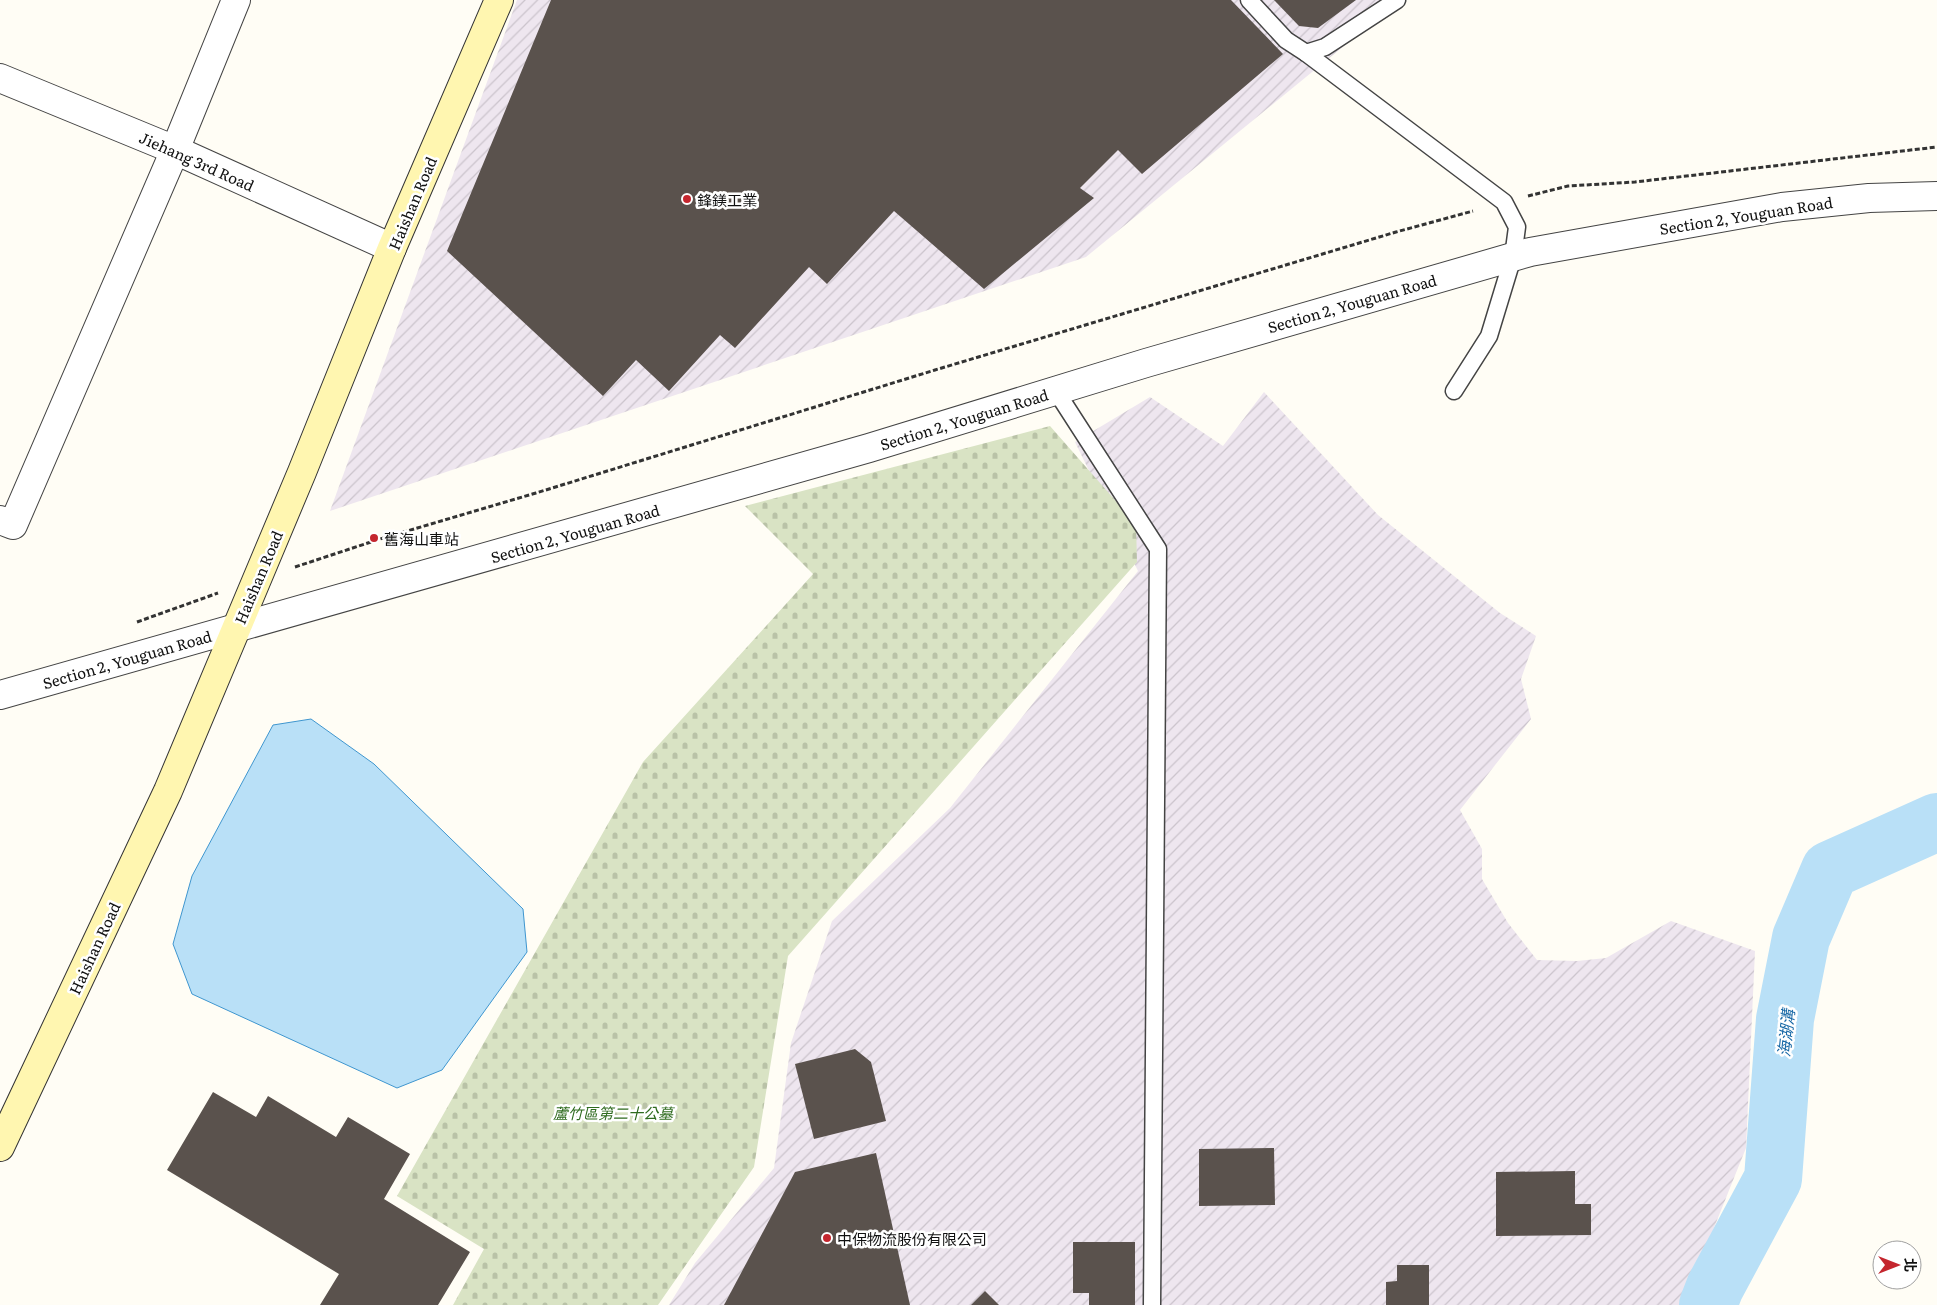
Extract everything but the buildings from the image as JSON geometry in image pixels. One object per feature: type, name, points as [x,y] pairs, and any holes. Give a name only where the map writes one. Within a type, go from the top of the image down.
[{"type":"main road","name":"Haishan Road","points":[[0,1147],[168,791],[392,248],[498,0]]},
{"type":"street","points":[[0,520],[13,525],[175,150],[236,0]]},
{"type":"street","name":"Jiehang 3rd Road","points":[[0,78],[175,150],[392,248]]},
{"type":"street","name":"Section 2, Youguan Road","points":[[0,695],[869,448],[1056,391],[1514,257],[1782,207],[1869,198],[1937,196]]},
{"type":"lane","points":[[1249,0],[1286,40],[1504,202],[1517,227],[1514,257],[1489,336],[1454,391]]},
{"type":"lane","points":[[1306,53],[1325,48],[1396,0]]},
{"type":"lane","points":[[1056,391],[1158,549],[1152,1305]]},
{"type":"path","points":[[136,623],[257,579],[380,539],[555,488],[945,367],[1386,235],[1504,202],[1568,186],[1635,182],[1937,147]]},
{"type":"shaded area","points":[[517,0],[1400,0],[1086,257],[330,511]]},
{"type":"shaded area","points":[[1264,392],[1378,515],[1500,613],[1536,636],[1521,679],[1531,719],[1460,810],[1482,849],[1482,879],[1508,923],[1537,960],[1577,961],[1606,958],[1671,921],[1755,951],[1746,1148],[1683,1305],[669,1305],[695,1263],[774,1168],[791,1043],[832,921],[950,808],[1138,571],[1075,442],[1150,397],[1223,446]]},
{"type":"green space","name":"蘆竹區第二十公墓","points":[[1050,426],[1136,524],[1137,562],[788,956],[754,1167],[658,1305],[453,1305],[484,1249],[397,1196],[643,762],[813,574],[745,506]]},
{"type":"water","points":[[311,719],[374,764],[523,909],[527,952],[442,1070],[397,1088],[192,994],[173,944],[192,876],[273,725]]},
{"type":"waterway","name":"海湖溝","points":[[1708,1305],[1715,1287],[1773,1179],[1785,1019],[1801,938],[1830,870],[1937,822]]},
{"type":"place","name":"鋒鎂工業","points":[[687,199]]},
{"type":"place","name":"舊海山車站","points":[[374,538]]},
{"type":"place","name":"中保物流股份有限公司","points":[[827,1238]]}]
